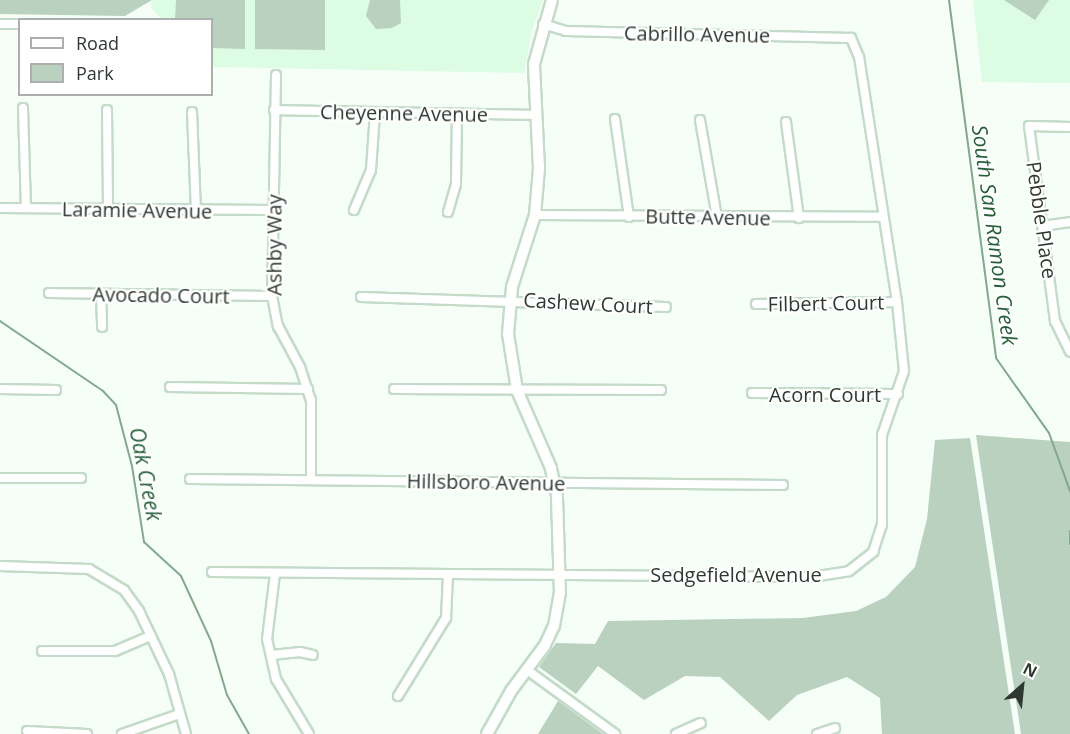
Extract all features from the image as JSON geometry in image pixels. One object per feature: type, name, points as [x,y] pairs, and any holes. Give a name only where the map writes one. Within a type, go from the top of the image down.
[{"type":"street","points":[[487,734],[554,626],[561,573],[555,483],[517,390],[508,334],[510,300],[535,215],[539,168],[534,115],[534,64],[543,24],[552,0]]},
{"type":"street","points":[[0,24],[18,24]]},
{"type":"street","name":"Cabrillo Avenue","points":[[543,24],[566,31],[851,38]]},
{"type":"street","name":"Sedgefield Avenue","points":[[212,572],[448,576],[561,573],[812,577],[849,571],[873,552],[882,525],[882,435],[898,394],[904,371],[897,302],[859,57],[851,38]]},
{"type":"street","name":"Ashby Way","points":[[276,75],[272,296],[279,326],[308,388],[311,480]]},
{"type":"street","points":[[23,108],[26,208]]},
{"type":"street","points":[[107,110],[108,209]]},
{"type":"street","name":"Cheyenne Avenue","points":[[274,110],[375,114],[534,115]]},
{"type":"street","points":[[192,112],[196,211]]},
{"type":"street","points":[[354,210],[371,171],[375,114]]},
{"type":"street","points":[[448,212],[456,184],[457,114]]},
{"type":"street","points":[[615,119],[629,217]]},
{"type":"street","points":[[700,120],[717,217]]},
{"type":"street","points":[[786,122],[799,218]]},
{"type":"street","name":"Pebble Place","points":[[1070,127],[1029,126],[1055,321],[1070,352]]},
{"type":"street","name":"Laramie Avenue","points":[[0,208],[274,210]]},
{"type":"street","name":"Butte Avenue","points":[[535,215],[882,217]]},
{"type":"street","points":[[1042,226],[1070,222]]},
{"type":"street","name":"Avocado Court","points":[[49,293],[272,296]]},
{"type":"street","points":[[102,294],[102,327]]},
{"type":"street","name":"Cashew Court","points":[[361,297],[510,300],[666,307]]},
{"type":"street","name":"Filbert Court","points":[[756,304],[897,302]]},
{"type":"street","points":[[170,387],[308,388]]},
{"type":"street","points":[[0,389],[56,390]]},
{"type":"street","points":[[394,389],[661,390]]},
{"type":"street","name":"Acorn Court","points":[[752,393],[898,394]]},
{"type":"street","points":[[0,478],[81,478]]},
{"type":"street","name":"Hillsboro Avenue","points":[[190,479],[783,485]]},
{"type":"street","points":[[0,566],[74,567],[106,577],[129,597],[169,674],[186,734]]},
{"type":"street","points":[[275,574],[267,639],[285,700],[309,734]]},
{"type":"street","points":[[398,696],[446,618],[448,576]]},
{"type":"street","points":[[42,651],[115,651],[151,636]]},
{"type":"street","points":[[272,655],[300,652],[313,655]]},
{"type":"street","points":[[527,670],[615,734]]},
{"type":"street","points":[[122,734],[179,714]]},
{"type":"street","points":[[676,734],[701,723]]},
{"type":"street","points":[[817,734],[835,728]]},
{"type":"street","points":[[27,731],[87,734]]},
{"type":"shaded area","points":[[152,0],[543,0],[532,30],[524,73],[213,67],[213,18],[160,18],[151,8]]},
{"type":"shaded area","points":[[973,0],[1070,0],[1070,83],[982,82]]},
{"type":"green space","points":[[0,0],[152,0],[125,16],[0,14]]},
{"type":"green space","points":[[176,0],[245,0],[245,49],[213,48],[213,18],[175,18]]},
{"type":"green space","points":[[255,0],[325,0],[325,50],[255,49]]},
{"type":"green space","points":[[370,0],[400,0],[401,23],[392,28],[376,29],[366,16]]},
{"type":"green space","points":[[1004,0],[1049,0],[1035,20]]},
{"type":"green space","points":[[976,435],[1070,442],[1070,734],[1021,734]]},
{"type":"green space","points":[[970,438],[1015,734],[882,734],[880,698],[847,677],[797,695],[769,721],[720,677],[685,676],[644,700],[598,666],[576,694],[539,667],[556,643],[595,644],[608,621],[803,618],[856,611],[886,597],[915,567],[927,519],[935,440]]},
{"type":"green space","points":[[558,701],[603,734],[538,734]]},
{"type":"waterway","name":"South San Ramon Creek","points":[[949,0],[996,358],[1049,433],[1070,491]]},
{"type":"waterway","name":"Oak Creek","points":[[0,321],[103,391],[116,405],[132,466],[144,542],[181,576],[211,641],[227,695],[249,734]]},
{"type":"waterway","name":"South San Ramon Creek","points":[[1070,531],[1070,544]]}]
